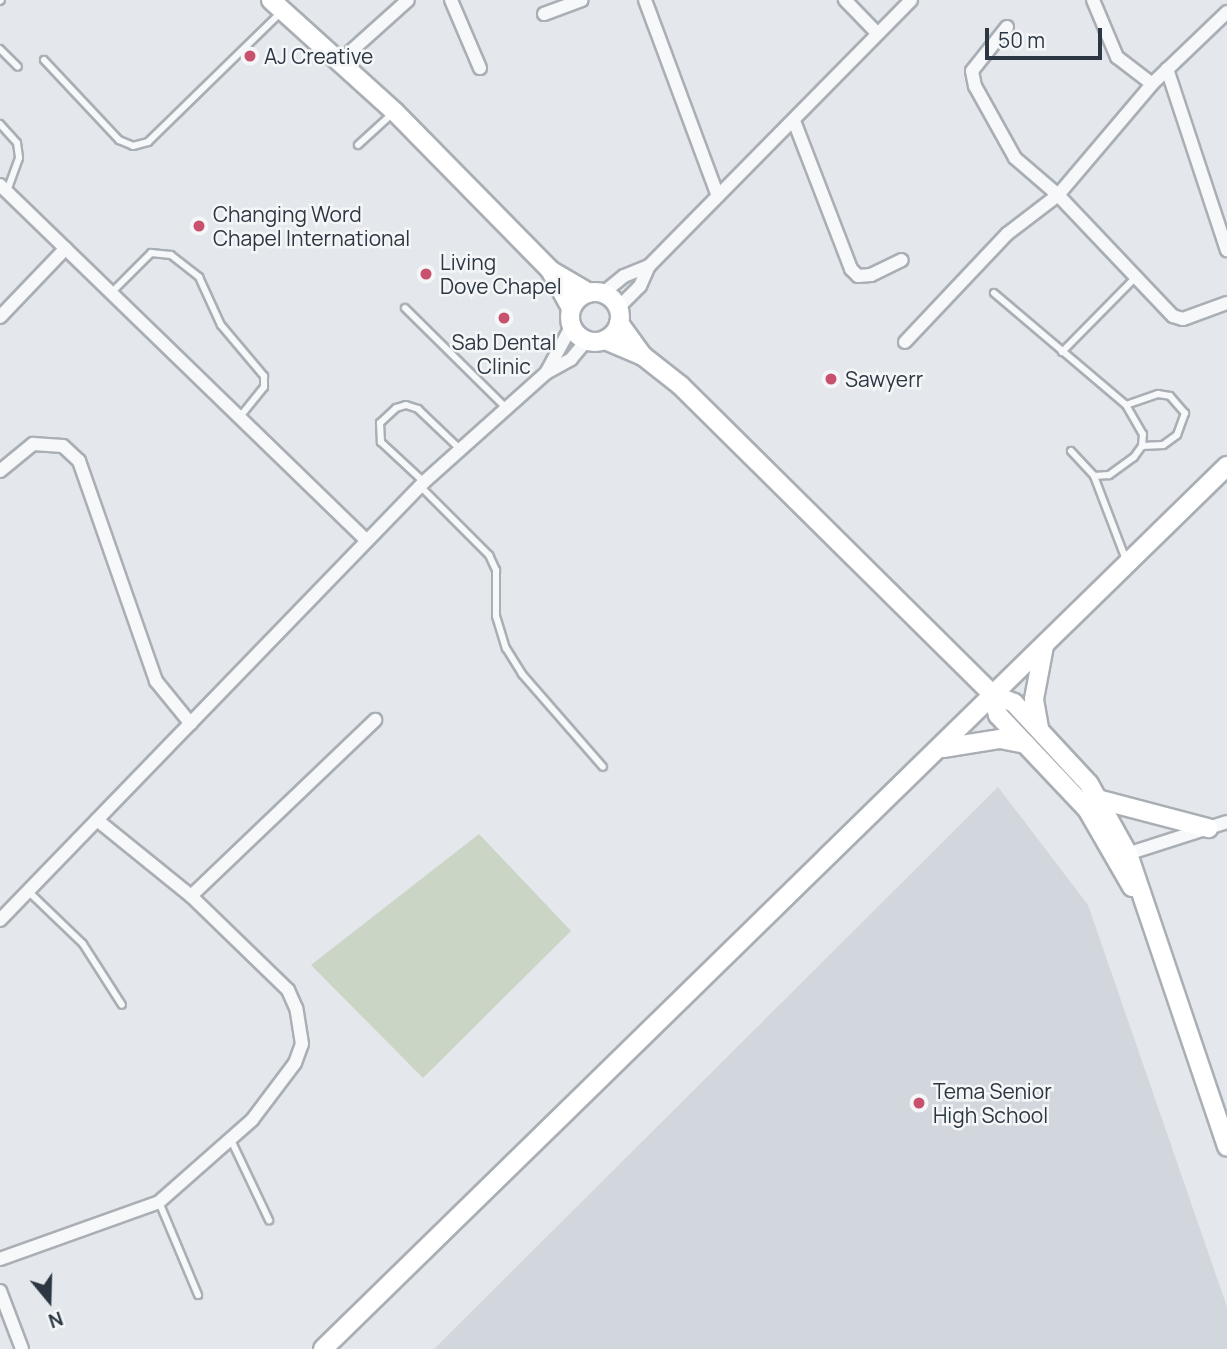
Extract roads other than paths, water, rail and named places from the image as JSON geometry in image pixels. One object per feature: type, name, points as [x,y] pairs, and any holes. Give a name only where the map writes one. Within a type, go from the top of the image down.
[{"type":"street","points":[[340,61],[408,0]]},
{"type":"street","points":[[451,0],[480,68]]},
{"type":"street","points":[[544,14],[582,0]]},
{"type":"street","points":[[645,0],[718,196]]},
{"type":"street","points":[[845,0],[877,33]]},
{"type":"street","points":[[605,340],[640,286],[649,266],[911,0]]},
{"type":"street","points":[[1093,0],[1117,57],[1152,84]]},
{"type":"street","points":[[277,5],[395,112],[550,270],[571,308],[571,327],[546,373]]},
{"type":"street","points":[[905,342],[1007,234],[1058,195],[1152,84],[1227,12]]},
{"type":"street","points":[[1007,27],[977,59],[972,71],[975,86],[1016,158],[1058,195],[1135,278],[1179,319],[1227,303]]},
{"type":"street","points":[[1167,69],[1227,250]]},
{"type":"street","points":[[794,121],[851,269],[858,276],[871,275],[902,260]]},
{"type":"street","points":[[3,188],[114,291],[367,541]]},
{"type":"street","points":[[0,317],[66,248]]},
{"type":"street","points":[[571,308],[624,276],[649,266]]},
{"type":"street","points":[[550,270],[596,293],[619,316],[643,356]]},
{"type":"street","points":[[571,327],[586,341],[605,340],[643,356],[680,385],[992,694],[1014,703],[1034,738],[1121,856]]},
{"type":"street","points":[[0,920],[422,484],[459,448],[546,373],[572,359],[586,341]]},
{"type":"street","points":[[0,471],[33,444],[63,446],[79,461],[156,681],[191,724]]},
{"type":"street","points":[[323,1349],[943,748],[992,694],[1045,646],[1227,466]]},
{"type":"street","points":[[1034,738],[1034,699],[1045,646]]},
{"type":"street","points":[[191,897],[375,720]]},
{"type":"street","points":[[943,748],[1000,739],[1034,738],[1101,800],[1121,856],[1174,980],[1227,1147]]},
{"type":"street","points":[[1101,800],[1208,828]]},
{"type":"street","points":[[0,1259],[159,1202],[252,1120],[295,1063],[302,1044],[288,990],[191,897],[97,820]]},
{"type":"street","points":[[1121,856],[1227,822]]},
{"type":"street","points":[[0,1291],[22,1349]]},
{"type":"lane","points":[[44,60],[119,140],[133,146],[148,142],[277,5]]},
{"type":"lane","points":[[0,49],[18,67]]},
{"type":"lane","points":[[358,145],[395,112]]},
{"type":"lane","points":[[0,124],[17,143],[19,158],[3,188]]},
{"type":"lane","points":[[114,291],[151,253],[171,255],[199,277],[221,324],[264,376],[264,387],[240,417]]},
{"type":"lane","points":[[1062,352],[1135,278]]},
{"type":"lane","points":[[994,293],[1126,405],[1143,434],[1142,446],[1120,468],[1094,476]]},
{"type":"lane","points":[[405,308],[506,408]]},
{"type":"lane","points":[[1126,405],[1158,394],[1170,396],[1185,413],[1177,435],[1163,445],[1142,446]]},
{"type":"lane","points":[[459,448],[418,409],[406,405],[396,408],[380,423],[381,442],[489,555],[496,570],[496,616],[506,648],[530,685],[603,766]]},
{"type":"lane","points":[[1072,451],[1094,476],[1127,565]]},
{"type":"lane","points":[[28,891],[83,944],[122,1005]]},
{"type":"lane","points":[[230,1140],[269,1220]]},
{"type":"lane","points":[[159,1202],[198,1295]]},
{"type":"place","name":"AJ Creative","points":[[250,56]]},
{"type":"place","name":"Changing Word Chapel International","points":[[199,226]]},
{"type":"place","name":"Living Dove Chapel","points":[[426,274]]},
{"type":"place","name":"Sab Dental Clinic","points":[[504,318]]},
{"type":"place","name":"Sawyerr","points":[[831,379]]},
{"type":"place","name":"Tema Senior High School","points":[[919,1103]]}]
